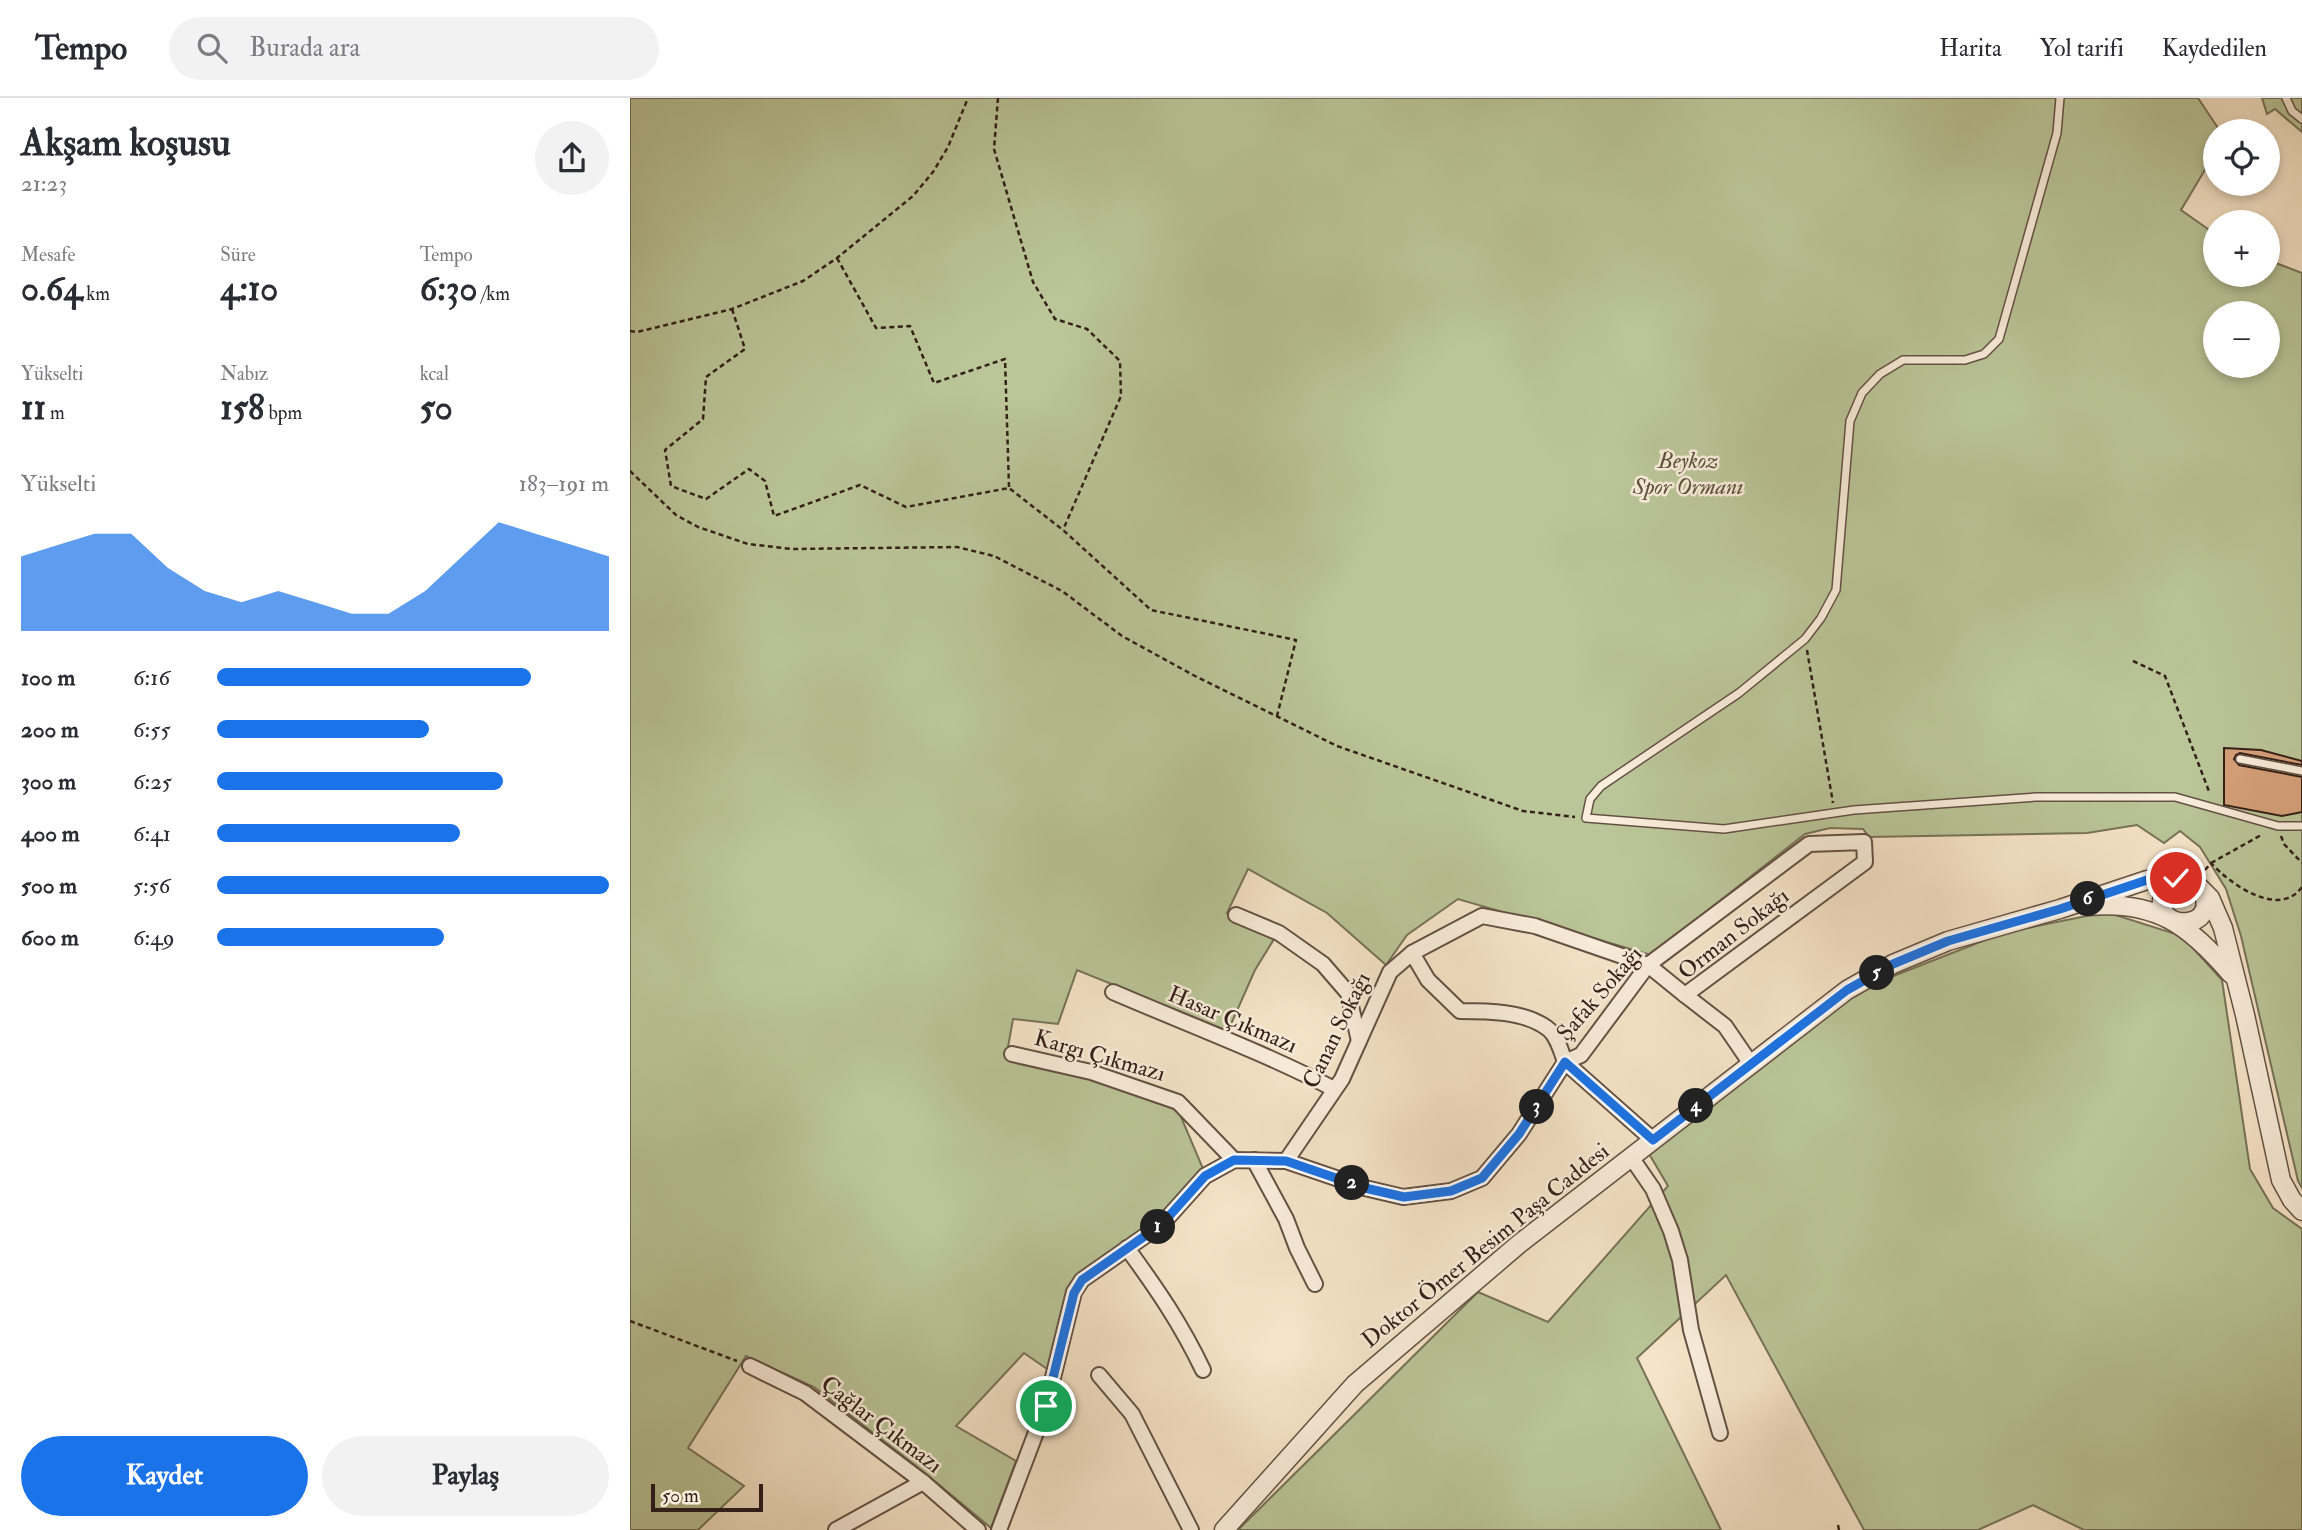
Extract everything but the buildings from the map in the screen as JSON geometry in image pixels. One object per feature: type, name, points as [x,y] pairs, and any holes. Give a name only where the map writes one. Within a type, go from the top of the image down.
[{"type":"street","name":"Orman Sokağı","points":[[1751,1064],[1725,1026],[1685,995],[1865,862],[1864,842],[1809,844]]},
{"type":"street","name":"Şafak Sokağı","points":[[1286,1161],[1365,1188],[1404,1197],[1451,1191],[1482,1178],[1519,1134],[1565,1062],[1581,1055],[1648,965],[1809,844]]},
{"type":"street","name":"Doktor Ömer Besim Paşa Caddesi","points":[[1224,1530],[1355,1384],[1519,1244],[1847,990],[1893,964],[1948,941],[2060,909],[2147,880],[2163,877],[2195,883]]},
{"type":"street","points":[[2234,978],[2206,945],[2173,920],[2163,908],[2163,896],[2171,885],[2182,880],[2195,883],[2210,898],[2223,928],[2281,1180],[2292,1200],[2302,1211]]},
{"type":"street","points":[[2060,909],[2118,906],[2140,908],[2173,920],[2191,922],[2203,914],[2206,900],[2195,883]]},
{"type":"street","points":[[1236,915],[1279,933],[1323,964],[1348,993],[1359,1041]]},
{"type":"street","name":"Canan Sokağı","points":[[1286,1161],[1342,1079],[1390,972],[1412,953],[1482,916],[1535,926],[1648,965],[1685,995]]},
{"type":"street","points":[[1412,953],[1428,980],[1460,1011],[1523,1017],[1549,1028],[1560,1045],[1565,1062],[1653,1140]]},
{"type":"street","name":"Hasar Çıkmazı","points":[[1113,992],[1289,1066],[1334,1089]]},
{"type":"street","name":"Kargı Çıkmazı","points":[[1012,1054],[1091,1072],[1178,1102],[1234,1160]]},
{"type":"street","points":[[1632,1157],[1653,1189],[1671,1231],[1680,1260],[1691,1329],[1720,1433]]},
{"type":"street","points":[[999,1530],[1046,1406],[1074,1293],[1082,1280],[1162,1224],[1205,1176],[1234,1160],[1286,1161]]},
{"type":"street","points":[[1254,1160],[1286,1219],[1315,1284]]},
{"type":"street","points":[[1127,1248],[1170,1306],[1203,1370]]},
{"type":"street","name":"Çağlar Çıkmazı","points":[[750,1366],[805,1393],[922,1482],[978,1530]]},
{"type":"street","points":[[1099,1375],[1132,1414],[1191,1530]]},
{"type":"street","points":[[836,1530],[922,1482]]},
{"type":"lane","points":[[2060,98],[2057,134],[1998,339],[1984,354],[1965,360],[1903,360],[1880,374],[1862,393],[1850,421],[1836,590],[1821,618],[1805,639],[1739,694],[1601,786],[1590,799],[1586,818],[1724,829],[1835,813],[2036,797],[2175,797],[2278,826],[2302,826]]},
{"type":"lane","points":[[2286,98],[2292,111],[2302,119]]},
{"type":"lane","points":[[2240,759],[2302,771]]},
{"type":"path","points":[[630,331],[636,332],[732,309],[803,281],[837,258],[913,196],[933,172],[948,147],[968,98]]},
{"type":"path","points":[[998,98],[994,149],[1033,282],[1055,319],[1087,329],[1120,361],[1121,396],[1063,530]]},
{"type":"path","points":[[837,258],[876,328],[910,326],[934,383],[1005,359],[1009,488]]},
{"type":"path","points":[[732,309],[745,349],[706,377],[703,419],[664,450],[671,486],[706,499],[749,469],[765,481],[774,516],[860,485],[906,508],[1009,488],[1063,530],[1151,610],[1296,640],[1277,716]]},
{"type":"path","points":[[630,471],[676,515],[698,527],[748,544],[792,549],[957,547],[994,556],[1062,591],[1122,636],[1195,676],[1337,746],[1523,811],[1586,818]]},
{"type":"path","points":[[1805,639],[1835,813]]},
{"type":"path","points":[[2133,661],[2165,676],[2215,807]]},
{"type":"path","points":[[2195,883],[2211,863],[2278,826],[2284,844],[2302,863]]},
{"type":"path","points":[[2211,863],[2227,878],[2256,896],[2271,900],[2286,899],[2297,894],[2302,887]]},
{"type":"path","points":[[630,1321],[750,1366]]},
{"type":"green space","name":"Beykoz Spor Ormanı","points":[[630,98],[2198,98],[2212,119],[2203,119],[2203,173],[2181,210],[2203,226],[2203,287],[2280,287],[2280,265],[2302,273],[2302,1188],[2298,1181],[2241,936],[2226,889],[2200,847],[2180,831],[2164,843],[2137,825],[2087,833],[1869,837],[1863,829],[1830,828],[1805,834],[1651,955],[1458,899],[1407,935],[1386,965],[1327,913],[1248,869],[1227,913],[1274,939],[1255,970],[1228,1031],[1077,970],[1058,1024],[1013,1019],[1006,1058],[1091,1075],[1176,1105],[1204,1171],[1159,1221],[1074,1280],[1047,1369],[1024,1353],[956,1426],[1016,1461],[991,1528],[814,1387],[746,1356],[688,1448],[744,1486],[698,1530],[630,1530]]},
{"type":"green space","points":[[2262,98],[2302,98],[2302,132],[2275,109],[2267,114]]},
{"type":"green space","points":[[2106,912],[2182,936],[2222,980],[2250,1169],[2273,1208],[2302,1229],[2302,1530],[2084,1530],[2033,1505],[1978,1530],[1864,1530],[1726,1275],[1637,1358],[1721,1530],[1238,1530],[1478,1292],[1548,1322],[1668,1186],[1645,1147],[1868,986],[2003,933]]},
{"type":"route","points":[[1046,1406],[1074,1293],[1082,1280],[1162,1224],[1205,1176],[1234,1160],[1286,1161],[1365,1188],[1404,1197],[1451,1191],[1482,1178],[1519,1134],[1565,1062],[1653,1140],[1847,990],[1893,964],[1948,941],[2060,909],[2147,880],[2176,878]]}]
